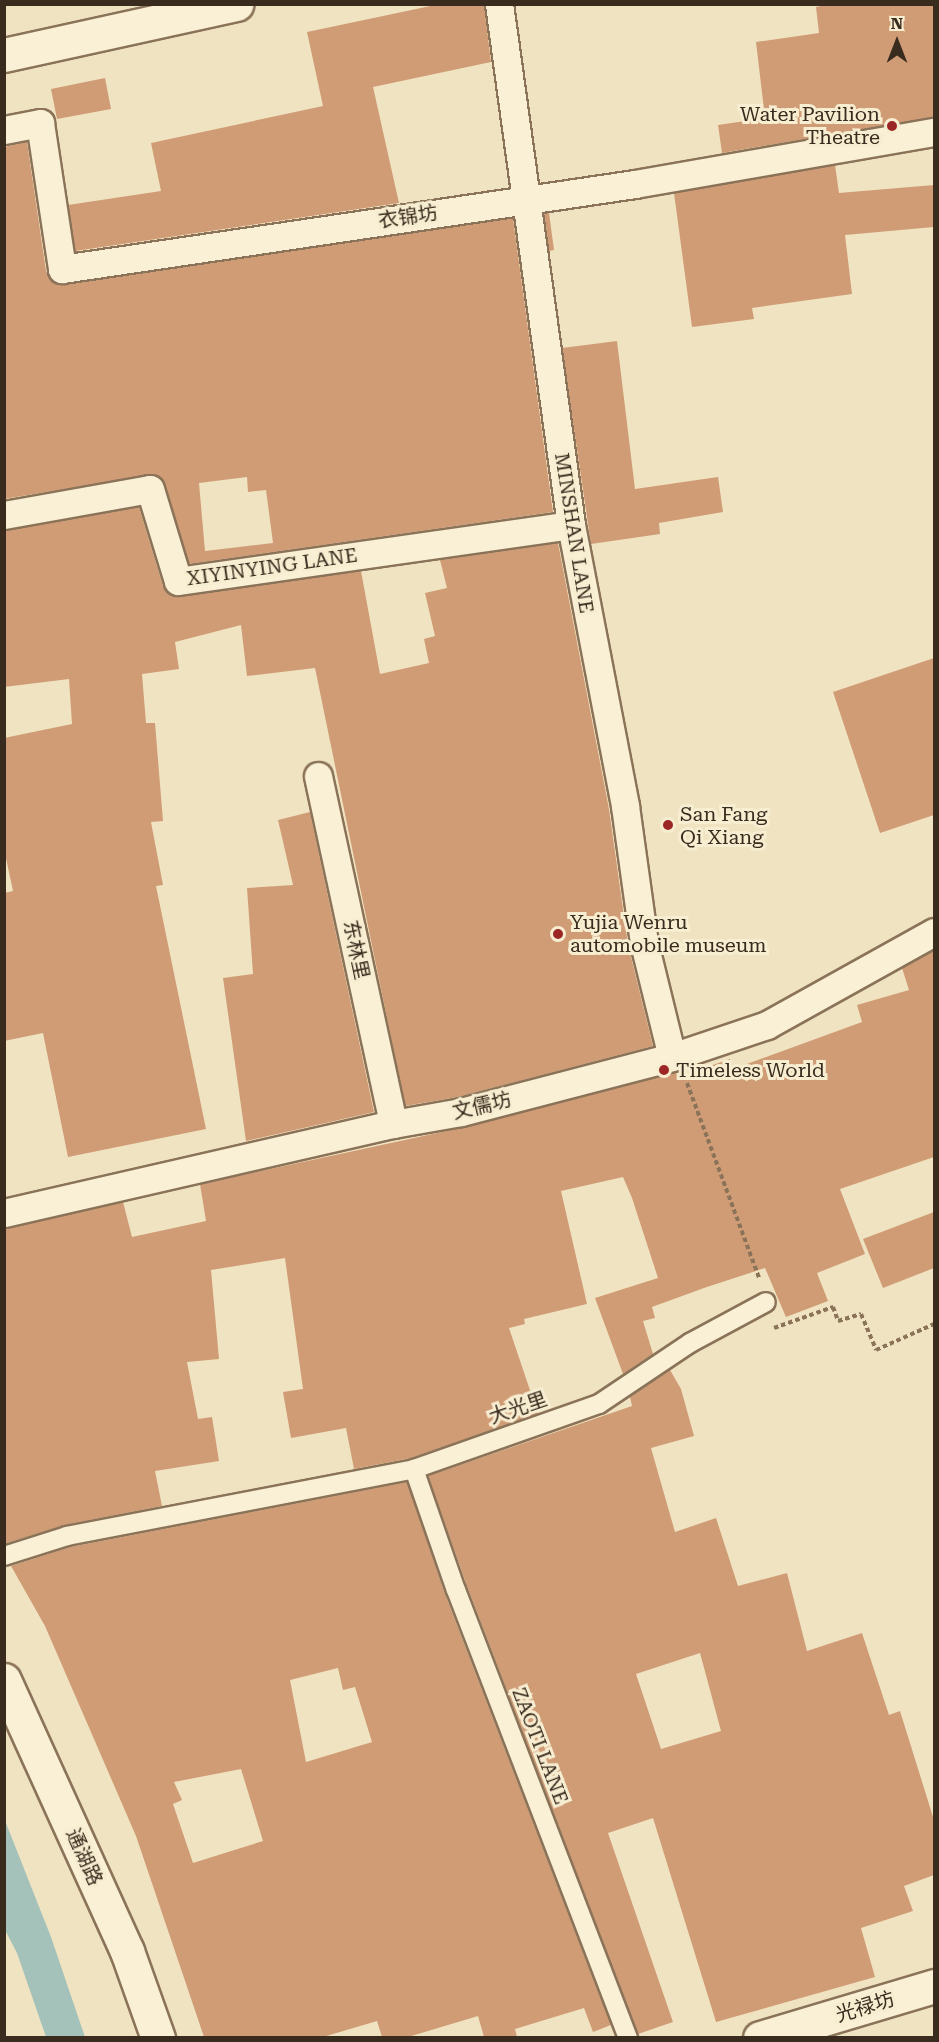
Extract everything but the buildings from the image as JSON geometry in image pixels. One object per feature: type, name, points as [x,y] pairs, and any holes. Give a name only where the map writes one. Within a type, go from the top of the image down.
[{"type":"street","points":[[4,55],[236,4]]},
{"type":"street","name":"MINSHAN LANE","points":[[499,4],[571,525],[625,806],[644,943],[672,1058]]},
{"type":"street","name":"衣锦坊","points":[[4,130],[40,123],[62,269],[527,201],[934,132]]},
{"type":"street","name":"XIYINYING LANE","points":[[4,515],[150,489],[178,581],[571,525]]},
{"type":"street","name":"东林里","points":[[318,776],[393,1124]]},
{"type":"street","name":"文儒坊","points":[[4,1213],[393,1124],[461,1112],[672,1058],[767,1025],[934,932]]},
{"type":"street","name":"通湖路","points":[[4,1680],[127,1951],[158,2037]]},
{"type":"street","name":"光禄坊","points":[[760,2037],[934,1986]]},
{"type":"lane","name":"大光里","points":[[4,1556],[67,1536],[414,1468],[599,1404],[690,1343],[766,1302]]},
{"type":"lane","name":"ZAOTI LANE","points":[[414,1468],[456,1590],[628,2037]]},
{"type":"path","points":[[672,1058],[685,1077],[721,1168],[766,1302]]},
{"type":"path","points":[[773,1328],[832,1308],[838,1321],[861,1314],[876,1350],[934,1324]]},
{"type":"water","points":[[4,1818],[51,1937],[85,2037],[46,2037],[17,1953],[5,1930]]},
{"type":"place","name":"Water Pavilion Theatre","points":[[892,126]]},
{"type":"place","name":"San Fang Qi Xiang","points":[[668,825]]},
{"type":"place","name":"Yujia Wenru automobile museum","points":[[558,934]]},
{"type":"place","name":"Timeless World","points":[[664,1070]]}]
